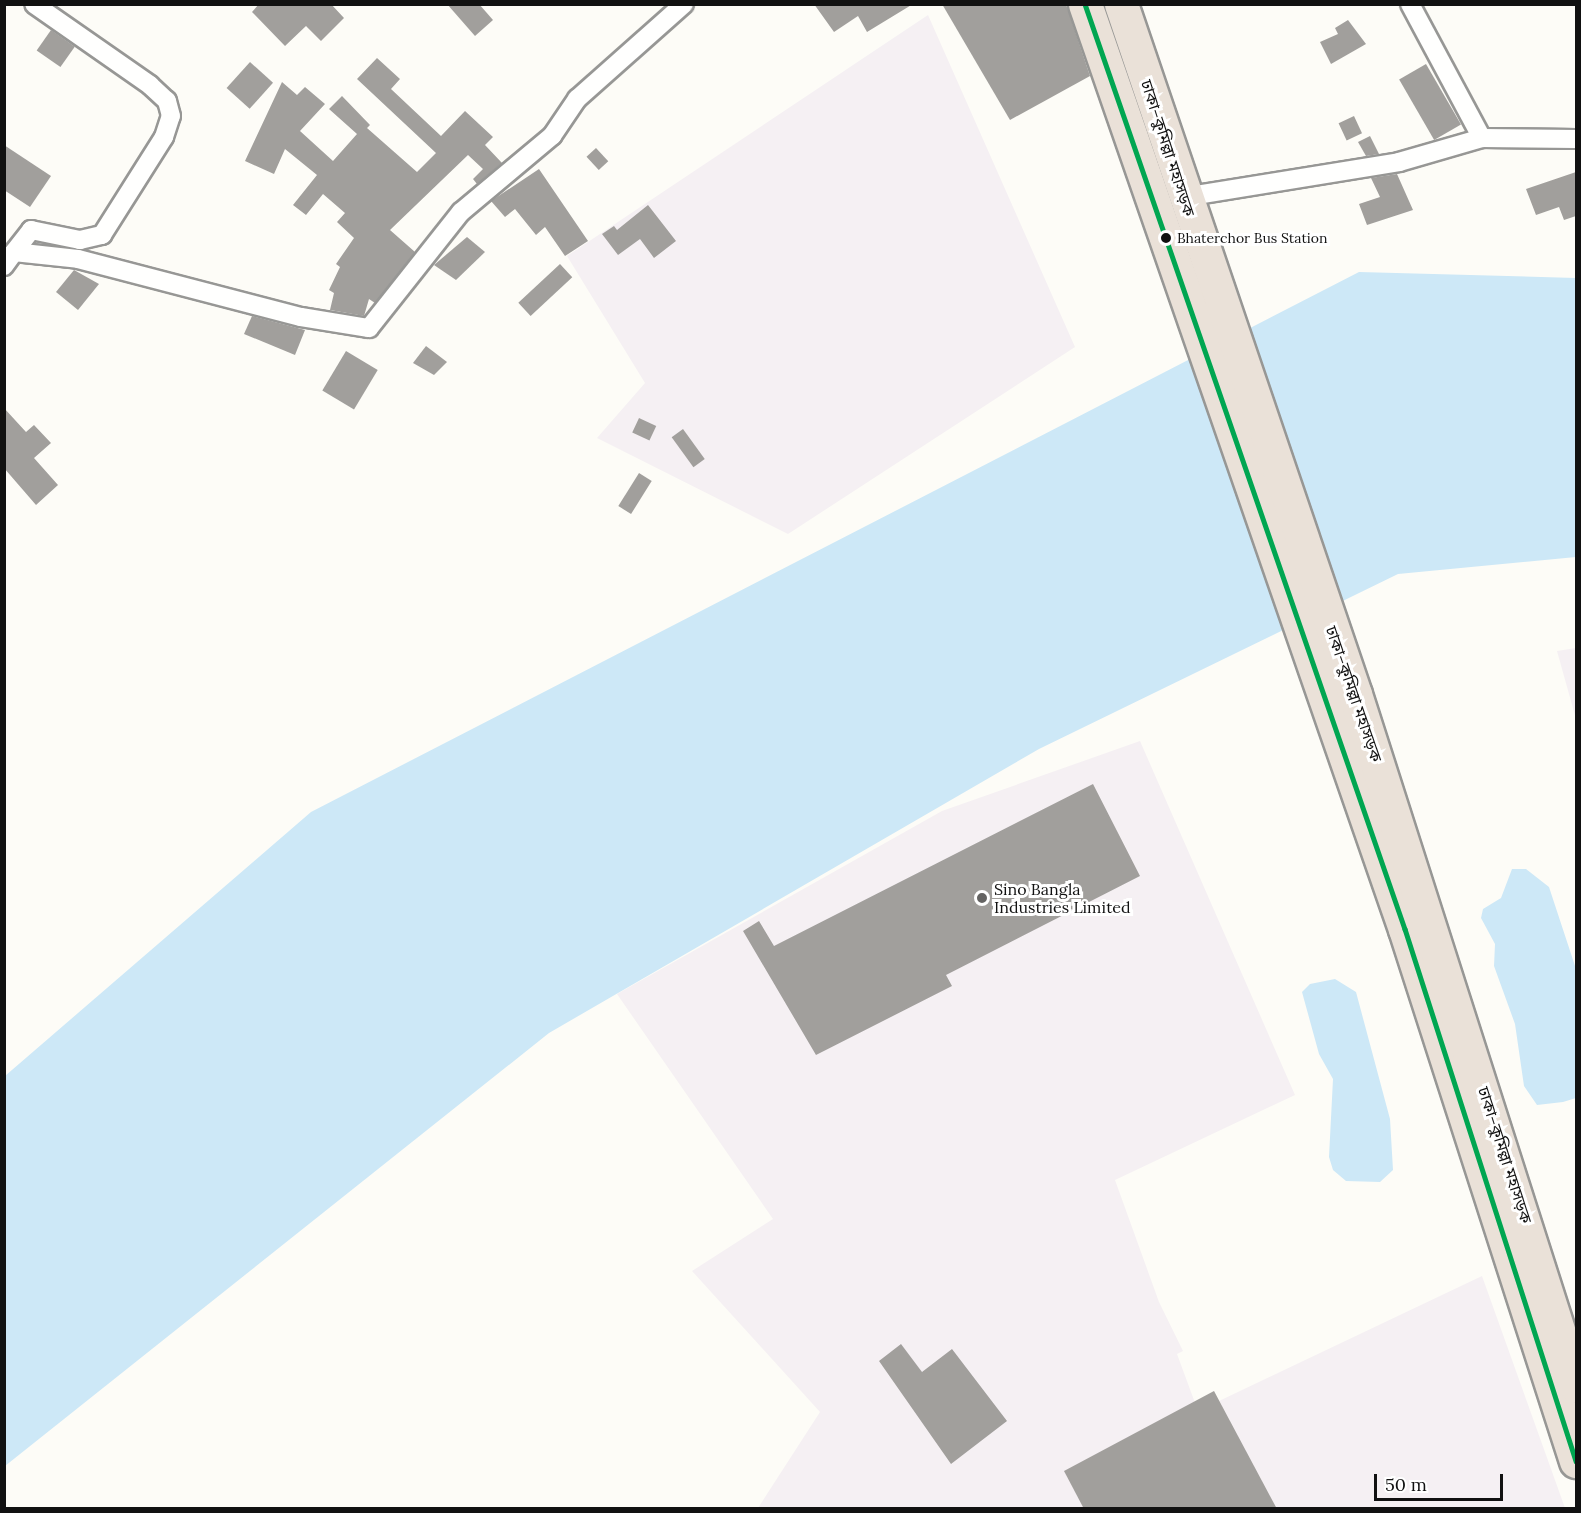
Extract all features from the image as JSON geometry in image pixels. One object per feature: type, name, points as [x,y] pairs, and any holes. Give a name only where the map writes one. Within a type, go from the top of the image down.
[{"type":"highway","name":"ঢাকা–কুমিল্লা মহাসড়ক","points":[[1085,4],[1319,695],[1467,1114],[1576,1461]]},
{"type":"highway","name":"ঢাকা–কুমিল্লা মহাসড়ক","points":[[1121,4],[1206,265],[1355,694],[1576,1386]]},
{"type":"street","points":[[9,259],[31,230],[80,240],[102,235],[164,137],[171,116],[167,101],[150,85],[34,4]]},
{"type":"street","points":[[9,259],[78,259],[301,317],[369,328],[454,220],[552,136],[577,99],[684,4]]},
{"type":"street","points":[[1410,4],[1482,138]]},
{"type":"street","points":[[1184,197],[1399,162],[1482,138],[1576,139]]},
{"type":"shaded area","points":[[928,15],[1075,347],[788,534],[597,438],[645,383],[567,256]]},
{"type":"shaded area","points":[[1576,648],[1576,719],[1557,651]]},
{"type":"shaded area","points":[[1140,741],[1295,1095],[1115,1180],[1159,1302],[1183,1351],[1177,1354],[1198,1411],[1482,1276],[1565,1508],[758,1508],[820,1412],[692,1271],[773,1219],[617,994],[942,811]]},
{"type":"water","points":[[1359,272],[1576,278],[1576,557],[1398,574],[1039,749],[549,1033],[5,1466],[5,1076],[311,812]]},
{"type":"water","points":[[1512,869],[1526,869],[1549,887],[1576,969],[1576,1098],[1563,1102],[1537,1105],[1524,1086],[1515,1024],[1494,966],[1495,944],[1481,918],[1483,909],[1501,898]]},
{"type":"water","points":[[1335,979],[1356,992],[1390,1119],[1393,1170],[1380,1182],[1346,1181],[1333,1170],[1329,1157],[1333,1079],[1319,1054],[1302,992],[1310,984]]},
{"type":"building","points":[[259,4],[331,4],[344,18],[321,41],[306,26],[285,46],[252,12]]},
{"type":"building","points":[[447,4],[479,4],[493,20],[475,36]]},
{"type":"building","points":[[814,4],[913,4],[867,32],[858,16],[834,32]]},
{"type":"building","points":[[942,4],[1066,4],[1090,76],[1010,120]]},
{"type":"building","points":[[1348,20],[1366,44],[1331,64],[1320,42],[1338,34],[1335,28]]},
{"type":"building","points":[[51,30],[75,47],[60,67],[37,50]]},
{"type":"building","points":[[377,58],[400,79],[391,89],[441,136],[465,111],[493,137],[485,145],[502,163],[477,184],[473,179],[483,169],[468,155],[390,230],[415,252],[375,303],[369,299],[364,316],[330,310],[334,293],[329,290],[340,267],[336,264],[354,238],[337,222],[345,213],[323,194],[306,215],[293,205],[317,175],[285,149],[274,174],[245,161],[282,82],[297,95],[305,87],[325,104],[300,131],[333,161],[357,134],[329,109],[342,96],[370,125],[367,128],[417,172],[436,153],[357,79]]},
{"type":"building","points":[[250,62],[273,83],[250,109],[227,88]]},
{"type":"building","points":[[1426,64],[1461,125],[1434,140],[1399,80]]},
{"type":"building","points":[[1354,116],[1362,133],[1347,140],[1339,123]]},
{"type":"building","points":[[1370,136],[1379,154],[1366,156],[1358,142]]},
{"type":"building","points":[[4,145],[51,176],[30,207],[4,190]]},
{"type":"building","points":[[596,148],[608,161],[599,170],[586,157]]},
{"type":"building","points":[[539,169],[588,241],[565,256],[545,227],[536,235],[515,209],[505,217],[491,201]]},
{"type":"building","points":[[1576,172],[1576,216],[1564,220],[1559,207],[1536,215],[1526,189]]},
{"type":"building","points":[[1397,174],[1413,210],[1367,225],[1359,204],[1380,197],[1371,178]]},
{"type":"building","points":[[648,205],[676,241],[654,258],[640,239],[618,255],[602,234],[614,226],[617,230]]},
{"type":"building","points":[[467,237],[485,252],[456,280],[434,265]]},
{"type":"building","points":[[560,264],[572,277],[531,316],[518,303]]},
{"type":"building","points":[[74,270],[99,284],[78,310],[56,292]]},
{"type":"building","points":[[252,316],[305,330],[295,355],[244,334]]},
{"type":"building","points":[[426,346],[447,362],[434,375],[413,363]]},
{"type":"building","points":[[346,351],[378,370],[354,409],[322,390]]},
{"type":"building","points":[[4,408],[26,432],[34,425],[51,443],[34,458],[58,485],[36,505],[4,468]]},
{"type":"building","points":[[639,418],[656,426],[649,441],[632,433]]},
{"type":"building","points":[[683,429],[705,459],[693,467],[672,437]]},
{"type":"building","points":[[639,473],[652,481],[631,514],[618,506]]},
{"type":"building","name":"Sino Bangla Industries Limited","points":[[1093,784],[1140,876],[946,975],[952,986],[816,1055],[743,931],[759,921],[774,946]]},
{"type":"building","points":[[901,1344],[922,1372],[952,1349],[1007,1421],[951,1464],[879,1361]]},
{"type":"building","points":[[1214,1391],[1277,1509],[1084,1509],[1064,1471]]},
{"type":"transit line","points":[[1085,4],[1405,929],[1576,1461]]},
{"type":"place","name":"Bhaterchor Bus Station","points":[[1166,238]]},
{"type":"place","name":"Sino Bangla Industries Limited","points":[[982,898]]}]
